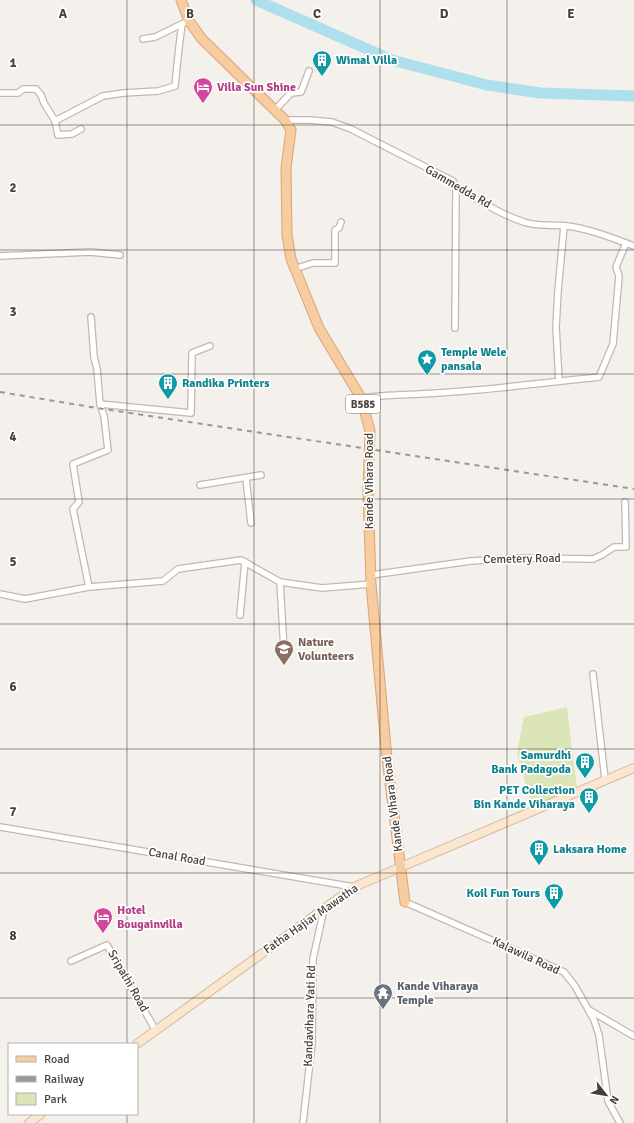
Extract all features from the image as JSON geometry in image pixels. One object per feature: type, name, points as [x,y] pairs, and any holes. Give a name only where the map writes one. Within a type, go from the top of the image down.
[{"type":"main road","name":"Kande Vihara Road","points":[[181,0],[186,22],[285,120],[291,130],[286,168],[287,235],[290,259],[319,328],[360,398],[370,431],[368,490],[371,579],[388,759],[405,902]]},
{"type":"street","points":[[143,39],[154,37],[186,22]]},
{"type":"street","points":[[55,121],[103,96],[158,91],[175,86],[178,47],[186,22]]},
{"type":"street","points":[[275,110],[291,93],[301,92],[309,71]]},
{"type":"street","points":[[0,93],[18,93],[23,89],[36,89],[41,95],[55,121],[58,135],[72,134],[81,129]]},
{"type":"street","name":"Gammedda Rd","points":[[285,120],[332,122],[351,129],[453,181],[456,187],[509,216],[524,222],[535,225],[564,226],[594,231],[634,246]]},
{"type":"street","points":[[455,328],[456,187]]},
{"type":"street","points":[[294,269],[313,263],[335,263],[335,230],[339,228],[341,222]]},
{"type":"street","points":[[559,381],[556,327],[564,226]]},
{"type":"street","points":[[360,398],[508,388],[599,377],[613,344],[619,276],[616,267],[626,242]]},
{"type":"street","points":[[0,256],[90,252],[120,255]]},
{"type":"street","points":[[89,587],[73,508],[79,502],[73,464],[108,450],[94,357],[92,317]]},
{"type":"street","points":[[100,404],[191,413],[192,352],[210,346]]},
{"type":"street","points":[[200,485],[261,475]]},
{"type":"street","points":[[246,478],[251,523]]},
{"type":"street","name":"Cemetery Road","points":[[371,579],[471,561],[521,558],[593,559],[602,556],[614,547],[626,547],[625,502]]},
{"type":"street","points":[[0,594],[25,598],[89,587],[162,581],[178,569],[241,560],[280,582],[322,588],[371,579]]},
{"type":"street","points":[[240,615],[245,562]]},
{"type":"street","points":[[280,582],[284,650]]},
{"type":"street","points":[[593,674],[606,779]]},
{"type":"street","name":"Fatha Hajiar Mawatha","points":[[138,1043],[354,887],[400,866],[634,768]]},
{"type":"street","name":"Canal Road","points":[[0,827],[354,887]]},
{"type":"street","name":"Kalawila Road","points":[[405,902],[564,972],[575,986],[587,1010],[594,1020],[599,1036],[608,1101],[620,1123]]},
{"type":"street","name":"Kandavihara Yati Rd","points":[[303,1123],[312,1043],[312,959],[324,909]]},
{"type":"street","name":"Sripathi Road","points":[[70,961],[107,945],[156,1031]]},
{"type":"street","points":[[587,1010],[634,1036]]},
{"type":"street","points":[[29,1123],[40,1115]]},
{"type":"green space","points":[[567,707],[577,789],[532,806],[517,753],[524,717]]},
{"type":"waterway","points":[[256,0],[392,60],[487,85],[540,93],[634,96]]},
{"type":"railway","points":[[0,392],[103,409],[634,489]]},
{"type":"place","name":"Wimal Villa","points":[[322,77]]},
{"type":"place","name":"Villa Sun Shine","points":[[203,104]]},
{"type":"place","name":"Temple Wele pansala","points":[[427,376]]},
{"type":"place","name":"Randika Printers","points":[[168,400]]},
{"type":"place","name":"Nature Volunteers","points":[[284,666]]},
{"type":"place","name":"Samurdhi Bank Padagoda","points":[[585,779]]},
{"type":"place","name":"PET Collection Bin Kande Viharaya","points":[[589,814]]},
{"type":"place","name":"Laksara Home","points":[[539,866]]},
{"type":"place","name":"Koil Fun Tours","points":[[554,910]]},
{"type":"place","name":"Hotel Bougainvilla","points":[[103,934]]},
{"type":"place","name":"Kande Viharaya Temple","points":[[383,1010]]}]
